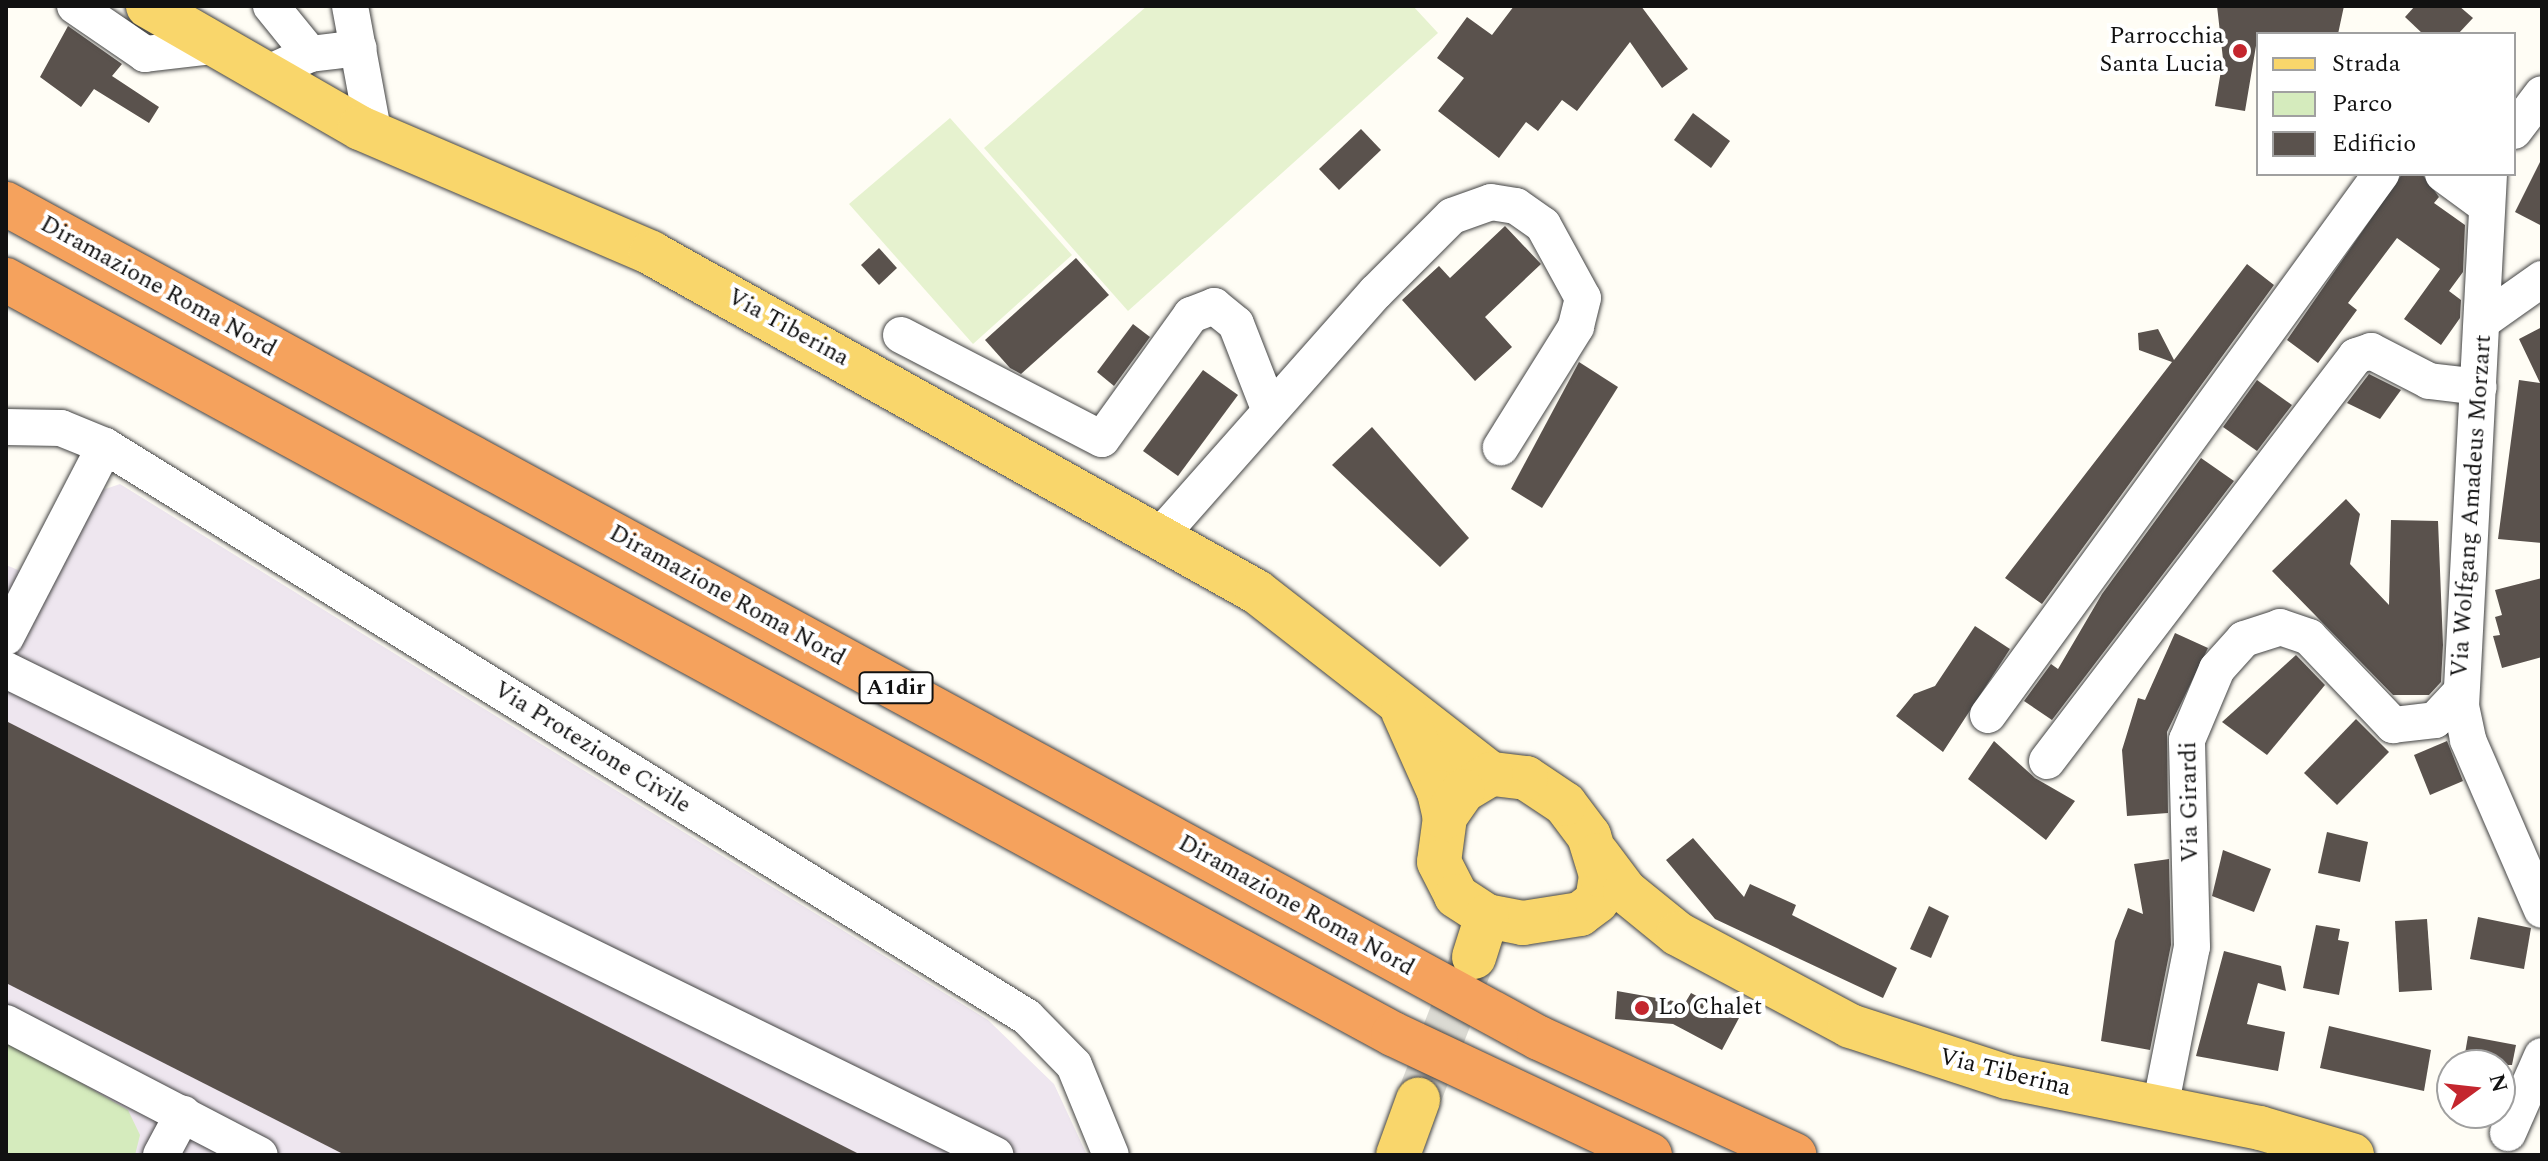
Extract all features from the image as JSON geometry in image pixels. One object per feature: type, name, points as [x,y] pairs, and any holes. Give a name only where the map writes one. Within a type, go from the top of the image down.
[{"type":"highway","name":"Diramazione Roma Nord","points":[[6,204],[1539,1038],[1794,1155]]},
{"type":"highway","name":"A1dir","points":[[6,280],[1393,1034],[1650,1155]]},
{"type":"main road","name":"Via Tiberina","points":[[148,6],[212,46],[374,135],[651,253],[1285,610],[1491,774],[1517,775],[1553,794],[1578,819],[1598,855],[1625,891],[1678,934],[1790,999],[1868,1033],[1997,1074],[2160,1108],[2352,1155]]},
{"type":"main road","name":"Via Tiberina","points":[[1398,702],[1426,755],[1445,817],[1443,873],[1456,896],[1487,916],[1523,923],[1580,914],[1678,934]]},
{"type":"main road","points":[[1445,817],[1463,791],[1491,774]]},
{"type":"main road","name":"Via Tiberina","points":[[1580,914],[1600,891],[1598,855]]},
{"type":"main road","points":[[1474,957],[1487,916]]},
{"type":"main road","points":[[1398,1155],[1418,1100]]},
{"type":"street","points":[[75,6],[145,54],[212,46]]},
{"type":"street","points":[[271,6],[310,54]]},
{"type":"street","points":[[350,6],[374,135]]},
{"type":"street","points":[[264,75],[310,54],[359,48]]},
{"type":"street","points":[[2516,128],[2542,94]]},
{"type":"street","points":[[1988,715],[2380,176]]},
{"type":"street","points":[[2449,176],[2487,189]]},
{"type":"street","name":"Via Wolfgang Amadeus Morzart","points":[[2487,189],[2484,320],[2461,692],[2468,740],[2542,910]]},
{"type":"street","points":[[1159,537],[1270,411],[1452,216],[1477,203],[1507,203],[1543,225],[1583,298],[1576,327],[1501,447]]},
{"type":"street","name":"Via Wolfgang Amadeus Morzart","points":[[2484,320],[2542,279]]},
{"type":"street","points":[[901,335],[1102,439],[1191,315],[1214,306],[1236,324],[1270,411]]},
{"type":"street","points":[[2047,761],[2356,356],[2371,351],[2429,381],[2479,387]]},
{"type":"street","name":"Via Protezione Civile","points":[[6,427],[61,428],[105,446],[1027,1017],[1074,1065],[1111,1155]]},
{"type":"street","points":[[6,637],[105,446]]},
{"type":"street","name":"Via Girardi","points":[[2160,1108],[2192,947],[2187,740],[2217,669],[2244,639],[2280,627],[2309,637],[2393,725],[2435,720],[2461,692]]},
{"type":"street","points":[[6,670],[995,1155]]},
{"type":"street","points":[[6,1023],[260,1155]]},
{"type":"street","points":[[2508,1133],[2542,1056]]},
{"type":"street","points":[[161,1155],[183,1114]]},
{"type":"shaded area","points":[[120,484],[988,1020],[1054,1084],[1087,1155],[6,1155],[6,565],[35,577],[82,497]]},
{"type":"green space","points":[[1147,6],[1413,6],[1438,33],[1128,311],[984,148]]},
{"type":"green space","points":[[950,118],[1072,255],[973,344],[849,204]]},
{"type":"green space","points":[[6,1040],[128,1110],[140,1135],[135,1155],[6,1155]]},
{"type":"building","points":[[1514,6],[1641,6],[1688,69],[1662,88],[1630,42],[1577,111],[1562,100],[1538,131],[1526,122],[1499,158],[1438,111],[1464,78],[1437,58],[1467,17],[1492,35]]},
{"type":"building","name":"Parrocchia Santa Lucia","points":[[2217,6],[2344,6],[2338,32],[2256,32],[2245,111],[2215,106],[2223,59]]},
{"type":"building","points":[[2415,6],[2459,6],[2473,18],[2460,32],[2421,32],[2405,17]]},
{"type":"building","points":[[68,26],[122,64],[112,76],[159,107],[149,123],[94,89],[81,107],[40,77]]},
{"type":"building","points":[[1693,113],[1730,141],[1711,168],[1674,140]]},
{"type":"building","points":[[1361,129],[1381,150],[1339,190],[1319,169]]},
{"type":"building","points":[[2542,158],[2542,226],[2515,212]]},
{"type":"building","points":[[2401,176],[2423,176],[2439,197],[2434,203],[2465,225],[2463,272],[2449,291],[2461,300],[2460,318],[2441,345],[2404,319],[2440,269],[2397,238],[2348,303],[2357,310],[2318,363],[2287,340]]},
{"type":"building","points":[[1505,226],[1541,264],[1485,317],[1512,347],[1475,381],[1402,300],[1439,266],[1450,278]]},
{"type":"building","points":[[879,248],[897,268],[879,285],[861,265]]},
{"type":"building","points":[[1076,258],[1109,295],[1021,374],[1010,368],[985,340]]},
{"type":"building","points":[[2247,264],[2274,285],[2042,604],[2005,578],[2172,362],[2139,350],[2138,333],[2158,329],[2174,360]]},
{"type":"building","points":[[1133,324],[1150,337],[1114,386],[1097,372]]},
{"type":"building","points":[[2542,327],[2542,543],[2498,539],[2519,380],[2540,383],[2519,339]]},
{"type":"building","points":[[1579,362],[1618,387],[1542,508],[1511,489]]},
{"type":"building","points":[[1203,370],[1238,395],[1178,476],[1143,451]]},
{"type":"building","points":[[2369,374],[2401,390],[2380,419],[2347,403]]},
{"type":"building","points":[[2257,380],[2292,405],[2257,451],[2223,427]]},
{"type":"building","points":[[1372,427],[1469,538],[1440,567],[1332,465]]},
{"type":"building","points":[[2201,458],[2234,481],[2052,720],[2024,701],[2051,664],[2058,669],[2102,594]]},
{"type":"building","points":[[2346,499],[2360,514],[2350,564],[2389,605],[2391,520],[2438,521],[2443,645],[2441,682],[2429,695],[2393,695],[2272,571]]},
{"type":"building","points":[[2542,578],[2542,657],[2502,668],[2493,636],[2500,635],[2495,617],[2502,615],[2495,590]]},
{"type":"building","points":[[1975,626],[2010,649],[1943,752],[1896,716],[1914,694],[1935,686]]},
{"type":"building","points":[[2175,633],[2208,648],[2167,732],[2168,813],[2127,816],[2122,750],[2138,698],[2145,700]]},
{"type":"building","points":[[2296,655],[2325,685],[2267,755],[2222,722]]},
{"type":"building","points":[[2356,719],[2389,752],[2337,805],[2304,773]]},
{"type":"building","points":[[6,721],[861,1155],[345,1155],[6,983]]},
{"type":"building","points":[[1994,741],[2035,778],[2075,801],[2046,840],[1968,779]]},
{"type":"building","points":[[2447,741],[2463,781],[2430,795],[2414,755]]},
{"type":"building","points":[[2327,832],[2368,842],[2360,882],[2318,873]]},
{"type":"building","points":[[1693,838],[1744,897],[1750,884],[1796,905],[1792,915],[1897,968],[1883,998],[1715,919],[1666,860]]},
{"type":"building","points":[[2223,850],[2271,869],[2254,912],[2212,896]]},
{"type":"building","points":[[2169,859],[2171,945],[2150,1050],[2101,1041],[2115,941],[2128,908],[2143,914],[2134,864]]},
{"type":"building","points":[[1929,906],[1949,916],[1931,958],[1910,949]]},
{"type":"building","points":[[2478,917],[2531,928],[2524,969],[2470,959]]},
{"type":"building","points":[[2427,919],[2432,990],[2399,992],[2395,921]]},
{"type":"building","points":[[2316,925],[2340,929],[2338,940],[2349,942],[2339,995],[2303,988]]},
{"type":"building","points":[[2224,951],[2281,966],[2286,991],[2258,983],[2247,1024],[2285,1032],[2278,1071],[2196,1056]]},
{"type":"building","points":[[1617,991],[1685,1003],[1691,993],[1739,1018],[1722,1050],[1673,1024],[1615,1019]]},
{"type":"building","points":[[2329,1026],[2431,1050],[2424,1091],[2320,1068]]},
{"type":"building","points":[[2468,1036],[2516,1045],[2515,1049],[2466,1049]]},
{"type":"tunnel","points":[[1418,1100],[1472,961]]},
{"type":"place","name":"Parrocchia Santa Lucia","points":[[2240,51]]},
{"type":"place","name":"Lo Chalet","points":[[1642,1008]]}]
